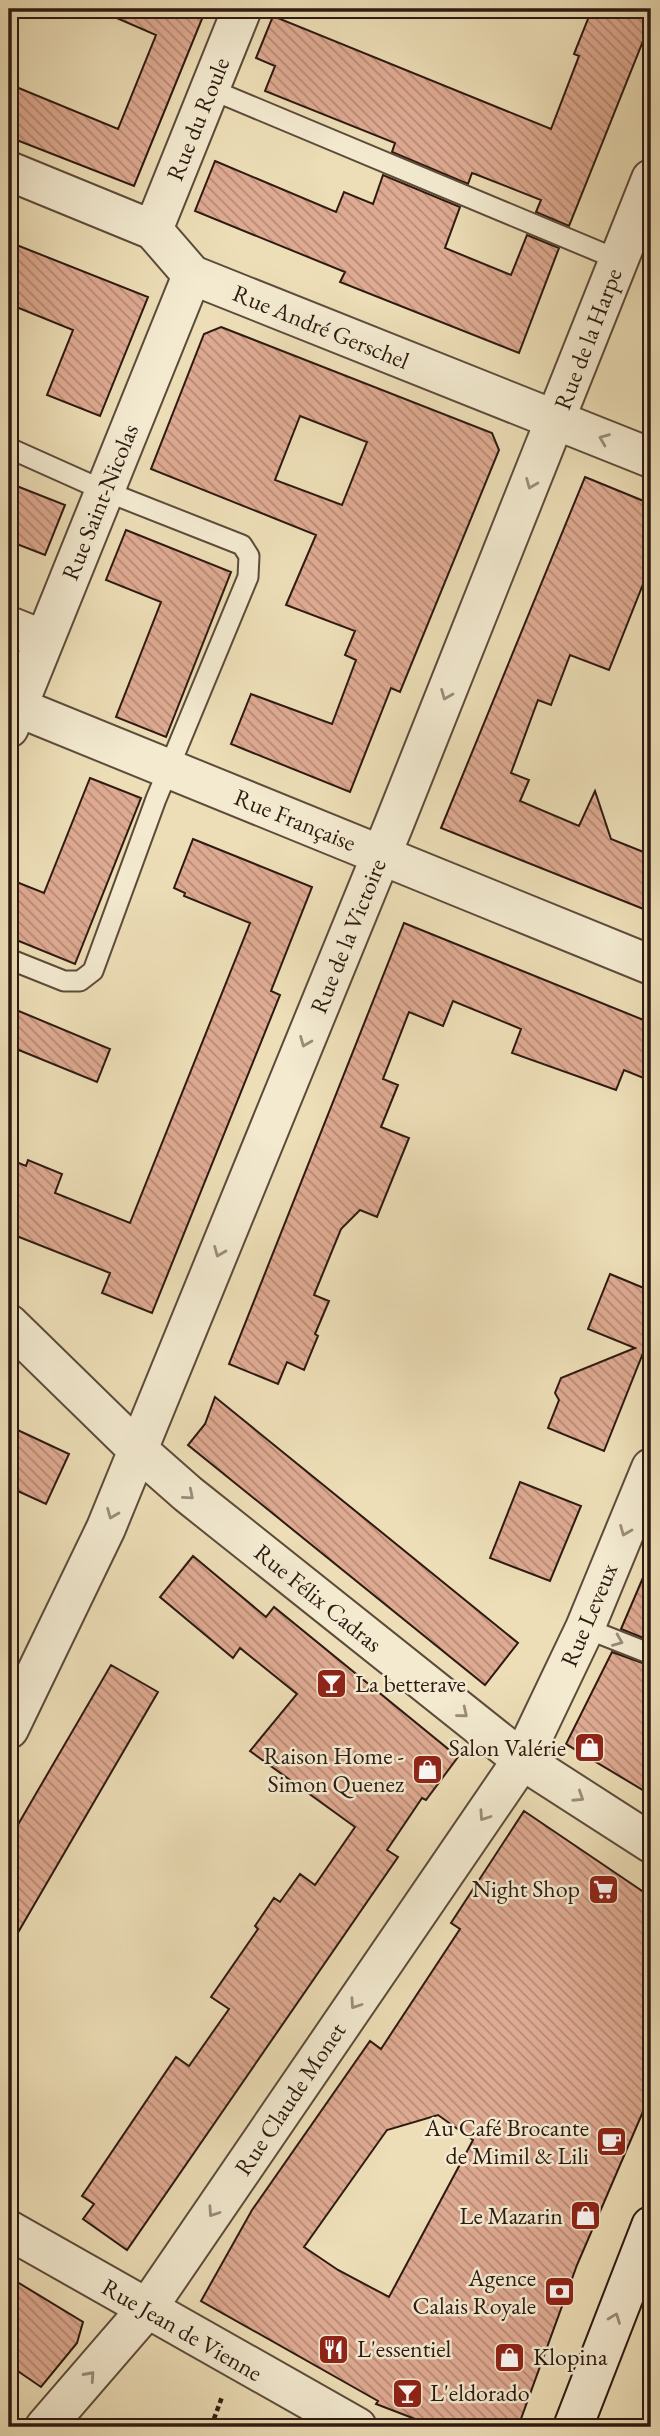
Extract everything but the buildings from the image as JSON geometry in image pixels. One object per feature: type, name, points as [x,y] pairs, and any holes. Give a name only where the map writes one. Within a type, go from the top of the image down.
[{"type":"street","name":"Rue du Roule","points":[[153,230],[242,9]]},
{"type":"street","name":"Rue André Gerschel","points":[[9,171],[153,230],[192,275],[651,458]]},
{"type":"street","name":"Rue de la Harpe","points":[[556,420],[651,179]]},
{"type":"street","name":"Rue Saint-Nicolas","points":[[13,717],[192,275]]},
{"type":"street","name":"Rue de la Victoire","points":[[9,1729],[78,1591],[138,1450],[556,420]]},
{"type":"street","points":[[9,626],[44,640]]},
{"type":"street","name":"Rue Française","points":[[13,717],[169,769],[651,965]]},
{"type":"street","name":"Rue Félix Cadras","points":[[9,1324],[138,1450],[188,1494],[522,1760],[651,1843]]},
{"type":"street","name":"Rue Leveux","points":[[522,1760],[585,1628],[651,1468]]},
{"type":"street","name":"Rue Claude Monet","points":[[44,2427],[146,2310],[522,1760]]},
{"type":"street","points":[[573,2427],[651,2226]]},
{"type":"street","name":"Rue Jean de Vienne","points":[[9,2230],[146,2310],[357,2427]]},
{"type":"lane","points":[[210,89],[619,260]]},
{"type":"lane","points":[[9,448],[105,491],[242,545],[249,556],[248,577],[169,769],[93,971],[80,981],[64,981],[9,959]]},
{"type":"lane","points":[[585,1628],[651,1654]]},
{"type":"place","name":"La betterave","points":[[332,1684]]},
{"type":"place","name":"Salon Valérie","points":[[589,1748]]},
{"type":"place","name":"Raison Home - Simon Quenez","points":[[427,1770]]},
{"type":"place","name":"Night Shop","points":[[603,1889]]},
{"type":"place","name":"Au Café Brocante de Mimil & Lili","points":[[612,2142]]},
{"type":"place","name":"Le Mazarin","points":[[586,2216]]},
{"type":"place","name":"Agence Calais Royale","points":[[559,2292]]},
{"type":"place","name":"L'essentiel","points":[[334,2349]]},
{"type":"place","name":"Klopina","points":[[510,2357]]},
{"type":"place","name":"L'eldorado","points":[[407,2393]]}]
